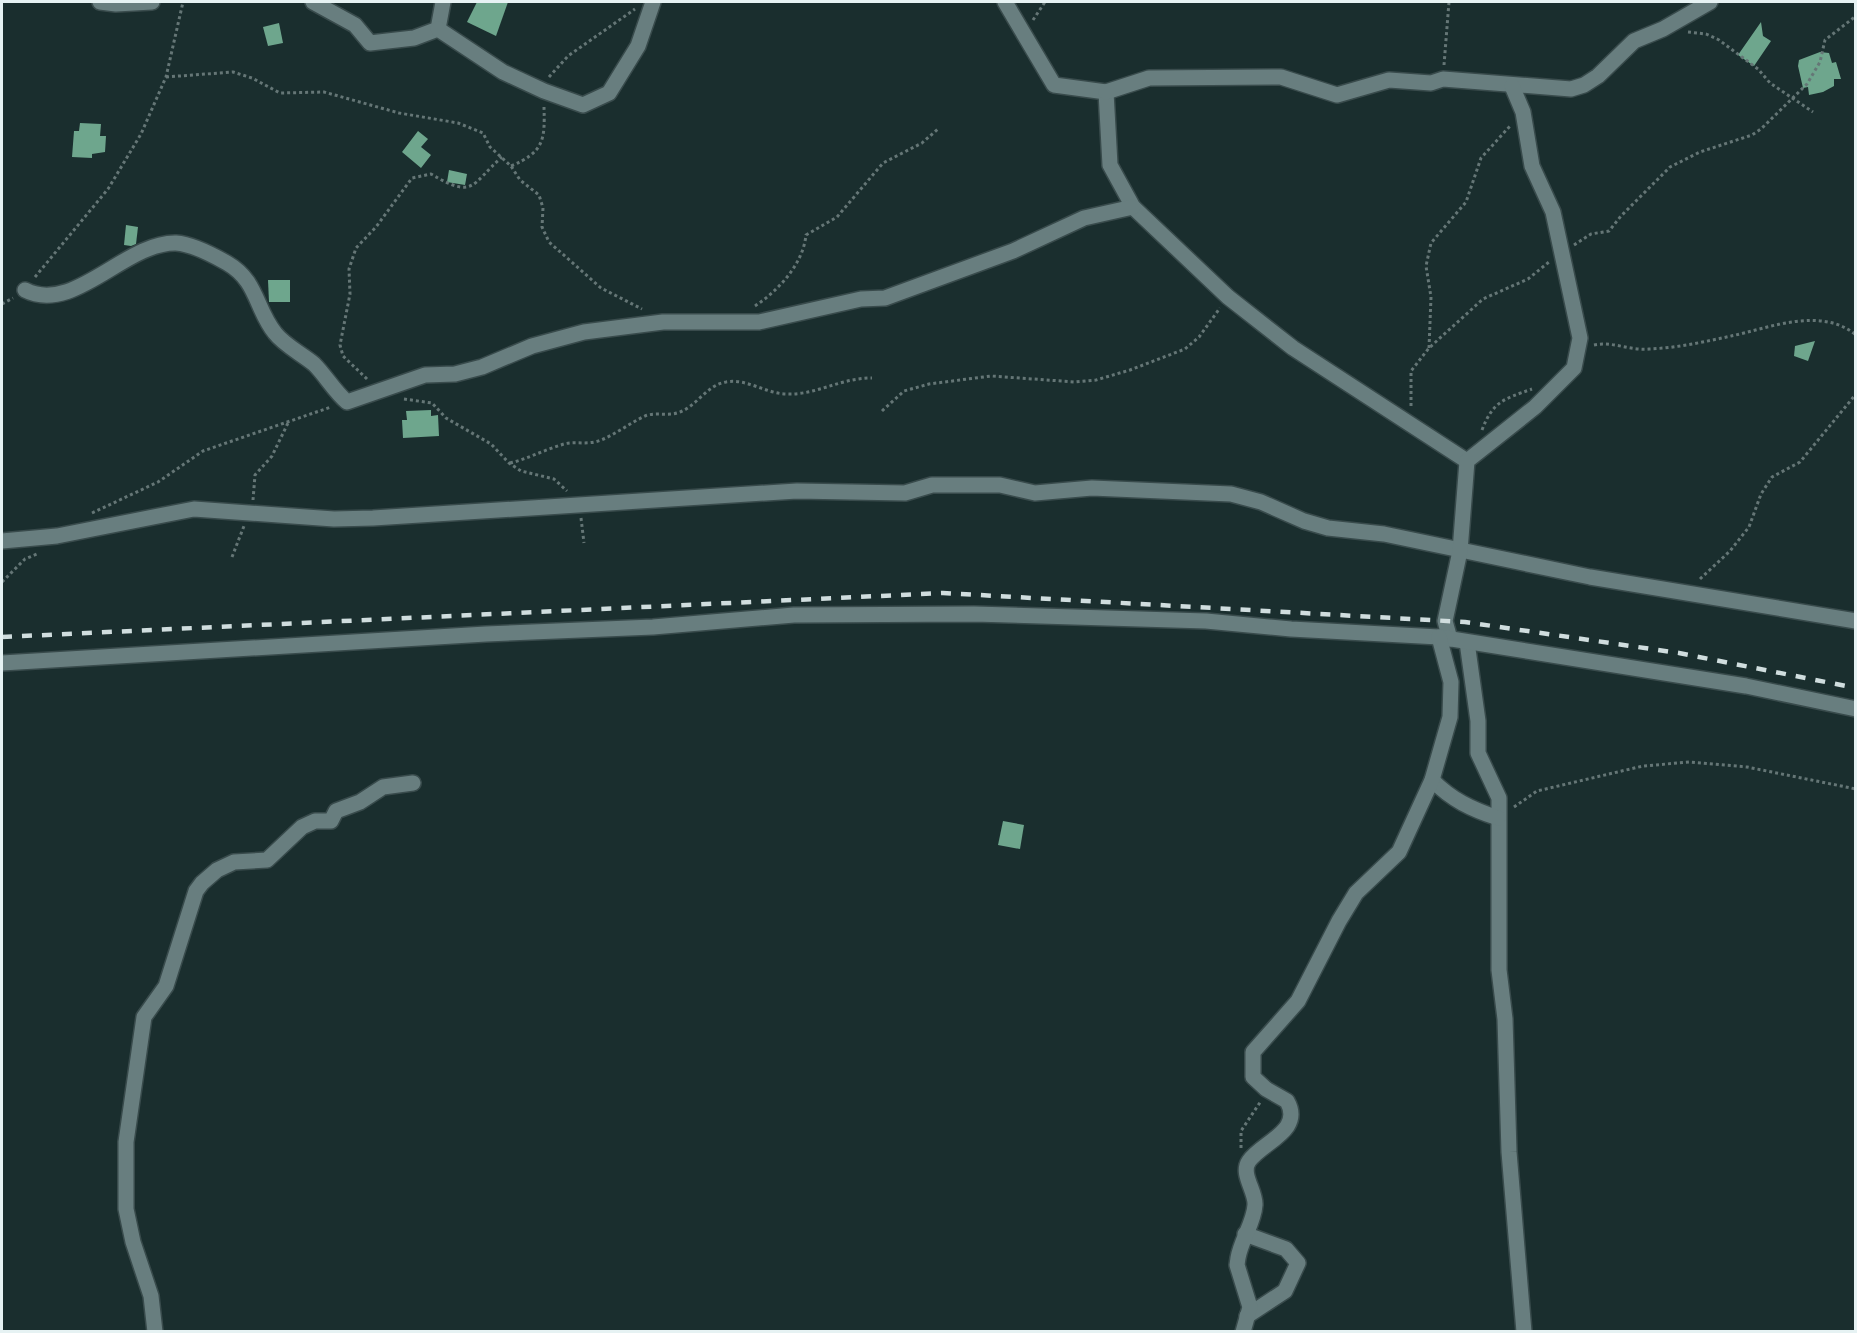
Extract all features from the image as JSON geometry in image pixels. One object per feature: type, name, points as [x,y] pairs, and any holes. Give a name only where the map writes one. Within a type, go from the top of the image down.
[{"type":"street","points":[[100,2],[116,4],[152,2]]},
{"type":"street","points":[[313,2],[355,25],[370,43],[414,38],[438,29]]},
{"type":"street","points":[[438,29],[443,2]]},
{"type":"street","points":[[1005,2],[1054,85],[1106,92],[1149,78],[1281,77],[1337,95],[1389,80],[1431,83],[1443,79],[1512,86],[1571,88],[1584,85],[1634,41],[1663,29],[1710,2]]},
{"type":"street","points":[[438,29],[503,72],[544,92],[583,105],[609,93],[638,46],[647,4]]},
{"type":"street","points":[[1243,1332],[1248,1300],[1237,1265],[1255,1206],[1247,1176],[1248,1163],[1281,1134],[1290,1116],[1287,1101],[1262,1086],[1253,1077],[1253,1052],[1298,1001],[1356,893],[1399,852],[1432,780],[1450,717],[1451,682],[1444,638],[1445,621],[1460,551],[1467,461],[1535,407],[1574,368],[1578,351],[1580,338],[1553,212],[1532,166],[1523,112],[1512,86]]},
{"type":"street","points":[[1106,92],[1110,165],[1133,207],[1228,297],[1293,348],[1467,461]]},
{"type":"street","points":[[25,290],[36,296],[57,296],[140,253],[164,244],[190,246],[228,264],[248,280],[276,334],[316,366],[334,391],[347,402],[425,375],[464,372],[532,346],[584,332],[663,322],[759,322],[861,299],[885,298],[1013,251],[1084,218],[1133,207]]},
{"type":"street","points":[[2,541],[57,536],[194,509],[344,519],[576,507],[797,491],[905,493],[932,485],[1000,485],[1035,493],[1092,489],[1231,494],[1262,501],[1328,528],[1384,534],[1590,577],[1856,621]]},
{"type":"street","points":[[2,663],[486,634],[653,627],[794,615],[974,614],[1206,621],[1291,629],[1444,638],[1746,686],[1856,708]]},
{"type":"street","points":[[1467,642],[1478,721],[1477,748],[1497,792],[1498,970],[1505,1018],[1509,1152],[1524,1332]]},
{"type":"street","points":[[2,653],[32,661]]},
{"type":"street","points":[[1432,780],[1448,796],[1465,807],[1498,818]]},
{"type":"street","points":[[155,1332],[151,1296],[133,1242],[126,1209],[126,1143],[135,1097],[143,1024],[166,986],[196,891],[217,870],[234,862],[271,857],[302,827],[315,821],[331,821],[336,811],[360,802],[383,787],[413,783]]},
{"type":"street","points":[[1245,1234],[1286,1249],[1298,1263],[1286,1291],[1247,1316]]},
{"type":"path","points":[[2,304],[25,290],[108,189],[141,134],[166,77],[183,2]]},
{"type":"path","points":[[1023,34],[1044,2]]},
{"type":"path","points":[[1443,79],[1449,2]]},
{"type":"path","points":[[511,166],[535,154],[541,145],[544,134],[544,92],[548,80],[568,56],[647,4]]},
{"type":"path","points":[[1414,428],[1410,386],[1412,371],[1428,348],[1483,299],[1528,279],[1591,234],[1609,231],[1670,167],[1706,149],[1757,133],[1808,84],[1820,62],[1825,40],[1856,16]]},
{"type":"path","points":[[1663,29],[1706,34],[1719,40],[1758,69],[1770,83],[1813,112]]},
{"type":"path","points":[[166,77],[233,72],[252,78],[280,93],[324,92],[399,113],[458,123],[483,133],[490,147],[511,166],[520,180],[539,195],[543,208],[542,227],[549,242],[613,296],[663,322]]},
{"type":"path","points":[[1428,348],[1431,297],[1426,266],[1431,243],[1466,202],[1481,158],[1523,112]]},
{"type":"path","points":[[733,321],[760,303],[783,281],[804,252],[806,234],[837,217],[883,163],[922,143],[939,128]]},
{"type":"path","points":[[502,157],[485,176],[468,188],[454,187],[431,174],[412,178],[376,227],[356,248],[349,269],[350,294],[340,345],[343,356],[350,365],[381,389],[404,399],[432,403],[446,418],[491,444],[509,463],[521,471],[554,479],[563,486],[576,507],[584,527],[584,543]]},
{"type":"path","points":[[882,411],[904,391],[929,384],[991,376],[1075,382],[1096,380],[1130,370],[1185,349],[1199,337],[1228,297]]},
{"type":"path","points":[[1578,351],[1602,343],[1649,350],[1714,339],[1778,324],[1805,321],[1836,324],[1856,335]]},
{"type":"path","points":[[509,463],[528,455],[554,449],[561,444],[588,445],[646,416],[677,413],[694,405],[713,386],[725,382],[749,383],[771,393],[788,394],[818,390],[848,379],[872,378]]},
{"type":"path","points":[[1480,436],[1490,410],[1497,404],[1539,386]]},
{"type":"path","points":[[1700,579],[1730,551],[1749,527],[1761,494],[1772,477],[1800,462],[1856,394]]},
{"type":"path","points":[[89,515],[158,482],[203,451],[347,402]]},
{"type":"path","points":[[232,557],[250,513],[255,475],[272,456],[288,423]]},
{"type":"path","points":[[2,582],[26,559],[46,552]]},
{"type":"path","points":[[1498,818],[1537,791],[1643,766],[1690,762],[1747,767],[1856,789]]},
{"type":"path","points":[[1248,1163],[1241,1148],[1241,1131],[1260,1105],[1262,1086]]},
{"type":"building","points":[[477,2],[508,2],[496,36],[467,22]]},
{"type":"building","points":[[1761,22],[1763,36],[1771,41],[1754,66],[1738,55]]},
{"type":"building","points":[[279,23],[283,43],[268,46],[263,27]]},
{"type":"building","points":[[1820,52],[1829,53],[1832,63],[1836,62],[1841,79],[1834,79],[1834,86],[1823,92],[1809,95],[1808,87],[1803,88],[1798,66],[1799,60]]},
{"type":"building","points":[[80,123],[101,124],[100,136],[106,136],[105,152],[92,154],[92,158],[72,157],[74,131],[79,131]]},
{"type":"building","points":[[418,131],[428,139],[421,147],[431,155],[421,168],[402,152]]},
{"type":"building","points":[[449,170],[467,174],[465,185],[447,182]]},
{"type":"building","points":[[126,225],[138,227],[136,244],[131,246],[124,245]]},
{"type":"building","points":[[268,280],[290,280],[290,302],[269,302]]},
{"type":"building","points":[[1815,341],[1808,361],[1794,356],[1795,346]]},
{"type":"building","points":[[431,410],[431,416],[438,415],[439,436],[403,438],[402,420],[407,420],[406,411]]},
{"type":"building","points":[[1003,821],[1024,825],[1020,849],[998,845]]},
{"type":"railway","points":[[2,637],[943,593],[1465,622],[1679,653],[1856,688]]}]
